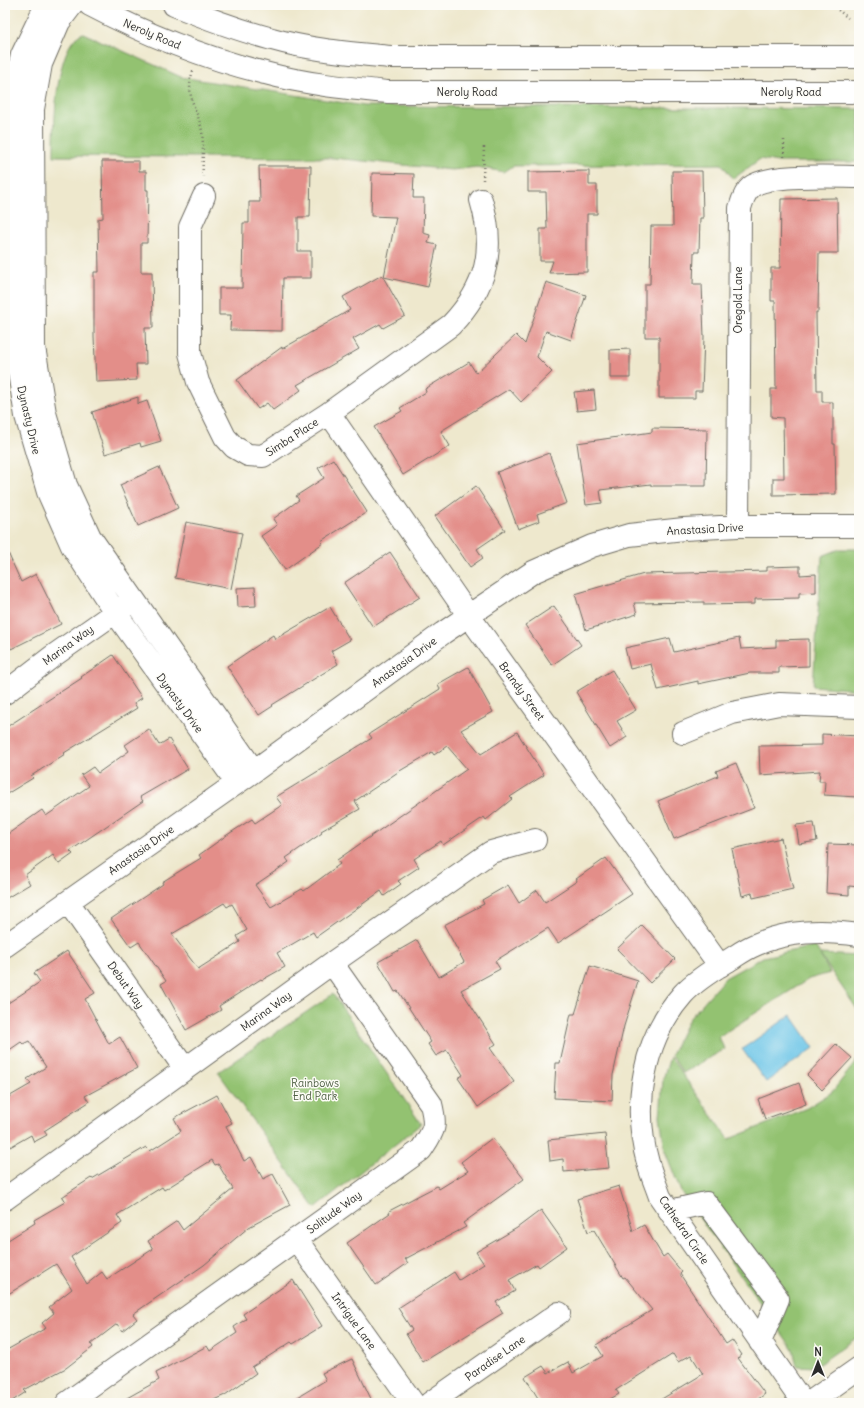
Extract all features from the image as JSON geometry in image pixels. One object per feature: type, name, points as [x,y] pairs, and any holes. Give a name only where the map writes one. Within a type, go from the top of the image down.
[{"type":"street","name":"Dynasty Drive","points":[[46,5],[22,55],[12,104],[8,263],[16,355],[26,416],[48,492],[72,546],[115,612],[246,777]]},
{"type":"street","name":"Dynasty Drive","points":[[72,5],[59,22],[41,64],[33,108],[34,347],[45,413],[66,484],[90,536],[133,600],[246,777]]},
{"type":"street","name":"Neroly Road","points":[[90,5],[117,19],[199,54],[266,74],[340,87],[388,92],[859,92]]},
{"type":"street","points":[[174,5],[215,22],[274,40],[345,53],[390,57],[859,56]]},
{"type":"street","name":"Oregold Lane","points":[[738,526],[740,208],[744,196],[751,187],[762,180],[784,178],[859,177]]},
{"type":"street","name":"Simba Place","points":[[204,196],[190,227],[190,353],[198,382],[225,437],[234,447],[248,455],[263,456],[329,413],[451,325],[465,311],[478,290],[485,273],[488,255],[487,218],[481,200]]},
{"type":"street","points":[[8,263],[34,264]]},
{"type":"street","name":"Brandy Street","points":[[329,413],[469,616],[720,966]]},
{"type":"street","name":"Anastasia Drive","points":[[5,946],[246,777],[469,616],[534,572],[592,546],[629,535],[684,529],[738,526],[859,526]]},
{"type":"street","name":"Marina Way","points":[[5,693],[53,656],[133,600]]},
{"type":"street","points":[[683,733],[732,713],[779,704],[859,707]]},
{"type":"street","name":"Marina Way","points":[[5,1199],[332,963],[491,852],[535,840]]},
{"type":"street","name":"Debut Way","points":[[68,902],[185,1069]]},
{"type":"street","name":"Cathedral Circle","points":[[803,1403],[660,1197],[647,1162],[641,1122],[640,1101],[647,1062],[660,1025],[683,994],[702,977],[754,945],[782,934],[809,932],[859,935]]},
{"type":"street","name":"Solitude Way","points":[[67,1403],[421,1150],[434,1131],[435,1118],[431,1104],[332,963]]},
{"type":"street","points":[[670,1211],[706,1202],[778,1299],[760,1342]]},
{"type":"street","name":"Intrigue Lane","points":[[296,1239],[413,1403]]},
{"type":"street","name":"Paradise Lane","points":[[430,1403],[559,1313]]},
{"type":"street","points":[[809,1403],[859,1368]]},
{"type":"path","points":[[832,5],[848,18]]},
{"type":"path","points":[[199,54],[191,76],[191,102],[202,130],[204,196]]},
{"type":"path","points":[[481,200],[484,169],[484,145]]},
{"type":"green space","points":[[83,33],[181,77],[364,106],[859,109],[859,162],[778,162],[760,159],[733,179],[722,164],[513,166],[504,172],[477,167],[452,170],[334,158],[54,156],[54,127],[61,69],[66,53],[73,40]]},
{"type":"green space","points":[[840,549],[859,549],[859,690],[813,686],[822,556]]},
{"type":"green space","points":[[815,946],[820,954],[859,956],[859,1012],[820,955],[830,973],[809,979],[718,1037],[725,1049],[683,1073],[671,1055],[689,1019],[725,978],[763,957]]},
{"type":"green space","name":"Rainbows End Park","points":[[333,994],[421,1124],[315,1208],[218,1072]]},
{"type":"green space","points":[[670,1057],[729,1139],[807,1108],[832,1092],[859,1058],[859,1336],[815,1367],[797,1366],[793,1349],[681,1192],[665,1151],[660,1116],[663,1079]]},
{"type":"water","points":[[791,1015],[814,1048],[766,1082],[742,1049]]},
{"type":"building","points":[[102,161],[139,161],[139,171],[146,171],[146,190],[148,190],[147,243],[141,243],[141,272],[152,272],[153,328],[145,328],[146,364],[136,364],[137,380],[96,382],[94,272],[99,272],[98,219],[103,218]]},
{"type":"building","points":[[259,166],[311,166],[310,217],[298,217],[298,251],[311,251],[311,278],[283,278],[282,331],[230,330],[231,315],[219,315],[219,288],[242,288],[243,223],[249,223],[249,202],[260,202]]},
{"type":"building","points":[[589,171],[589,185],[597,185],[597,214],[587,214],[587,272],[549,273],[553,261],[540,261],[540,229],[547,229],[546,192],[528,192],[528,172]]},
{"type":"building","points":[[672,171],[702,171],[703,218],[700,218],[699,252],[694,252],[693,284],[702,284],[704,337],[702,391],[695,391],[695,398],[659,398],[659,337],[645,337],[645,284],[650,284],[651,226],[673,226]]},
{"type":"building","points":[[372,173],[414,174],[413,198],[424,198],[423,233],[430,235],[428,243],[437,245],[428,287],[384,277],[396,217],[371,216]]},
{"type":"building","points":[[837,198],[838,253],[819,253],[818,312],[816,312],[817,390],[822,390],[822,402],[833,402],[833,444],[835,444],[836,494],[773,495],[773,478],[784,478],[783,418],[771,417],[771,389],[776,389],[775,301],[771,301],[771,268],[780,268],[781,199]]},
{"type":"building","points":[[382,275],[405,316],[383,328],[380,324],[353,339],[359,349],[297,385],[301,390],[273,410],[267,403],[258,409],[237,380],[282,347],[282,349],[350,310],[343,297]]},
{"type":"building","points":[[546,282],[586,295],[571,340],[546,331],[537,357],[552,372],[521,402],[509,389],[441,431],[450,446],[403,475],[374,427],[402,411],[400,408],[426,392],[425,389],[469,362],[476,373],[516,335],[525,344]]},
{"type":"building","points":[[630,349],[630,378],[610,378],[610,350]]},
{"type":"building","points":[[594,390],[596,409],[577,411],[574,392]]},
{"type":"building","points":[[138,397],[138,404],[147,401],[161,441],[141,447],[140,443],[105,454],[92,412]]},
{"type":"building","points":[[652,428],[707,429],[706,486],[651,486],[651,484],[600,490],[602,503],[586,505],[577,443],[652,432]]},
{"type":"building","points":[[549,453],[567,503],[537,514],[539,521],[518,529],[497,472]]},
{"type":"building","points":[[333,459],[367,512],[321,541],[323,543],[285,570],[261,536],[277,525],[273,519],[299,500],[296,496],[324,478],[318,468]]},
{"type":"building","points":[[159,467],[178,508],[138,526],[120,485]]},
{"type":"building","points":[[476,486],[505,530],[477,549],[483,558],[470,567],[435,516]]},
{"type":"building","points":[[186,522],[242,533],[231,589],[175,578]]},
{"type":"building","points":[[5,546],[21,582],[36,574],[61,624],[11,649],[5,636]]},
{"type":"building","points":[[390,552],[420,597],[373,627],[344,583]]},
{"type":"building","points":[[800,566],[800,575],[816,574],[816,592],[799,593],[799,598],[755,599],[755,604],[704,605],[704,602],[634,603],[637,614],[586,630],[575,594],[644,574],[767,571],[767,567]]},
{"type":"building","points":[[255,587],[256,606],[238,607],[237,588]]},
{"type":"building","points":[[554,606],[581,645],[552,665],[525,625]]},
{"type":"building","points":[[330,607],[350,640],[331,651],[338,664],[272,705],[273,706],[259,715],[227,666],[273,635],[275,639]]},
{"type":"building","points":[[670,638],[674,652],[739,638],[741,649],[776,647],[776,640],[809,639],[809,666],[779,667],[779,673],[750,673],[698,684],[698,681],[658,690],[651,664],[630,669],[625,648]]},
{"type":"building","points":[[113,655],[142,698],[134,703],[137,708],[64,753],[65,754],[31,776],[33,778],[5,795],[5,728],[82,678],[81,677]]},
{"type":"building","points":[[468,667],[493,712],[461,730],[481,754],[517,732],[544,775],[510,797],[512,799],[486,820],[484,817],[443,845],[441,841],[414,859],[419,867],[398,881],[401,884],[384,896],[381,891],[316,937],[313,932],[277,953],[285,967],[262,980],[261,979],[219,1006],[221,1010],[186,1030],[161,984],[166,981],[139,942],[131,947],[111,919],[163,884],[162,882],[201,858],[199,855],[227,835],[252,819],[255,823],[282,805],[276,797],[372,738],[369,734],[440,689],[438,684]],"holes":[[[447,746],[467,769],[337,860],[340,864],[304,891],[302,889],[271,907],[255,885],[289,862],[286,858],[322,833],[321,831],[360,809],[355,801],[398,772],[432,752],[434,755]],[[224,903],[227,907],[232,904],[247,930],[237,936],[240,942],[198,969],[172,934]]]},
{"type":"building","points":[[612,670],[636,710],[617,721],[627,737],[610,748],[576,692]]},
{"type":"building","points":[[149,729],[159,745],[169,739],[188,769],[140,797],[143,801],[70,851],[73,854],[59,864],[53,855],[25,875],[30,884],[5,899],[5,836],[42,810],[46,816],[89,786],[81,775],[93,767],[98,773],[129,751],[125,745]]},
{"type":"building","points":[[822,734],[859,736],[857,797],[824,795],[825,781],[819,781],[820,771],[760,775],[759,746],[822,745]]},
{"type":"building","points":[[736,763],[754,808],[674,839],[658,801],[718,776],[716,771]]},
{"type":"building","points":[[814,823],[817,841],[799,844],[796,825]]},
{"type":"building","points":[[781,838],[793,889],[753,898],[752,893],[742,896],[732,849]]},
{"type":"building","points":[[828,844],[859,845],[859,887],[849,886],[849,895],[826,893]]},
{"type":"building","points":[[606,858],[632,894],[558,943],[548,928],[495,961],[500,969],[461,990],[496,1044],[490,1048],[514,1082],[478,1107],[458,1078],[463,1075],[447,1050],[436,1056],[428,1044],[431,1042],[398,991],[395,992],[378,962],[417,940],[439,977],[464,962],[444,925],[484,904],[482,900],[508,885],[519,903],[537,890],[545,902],[577,881],[576,879]]},
{"type":"building","points":[[642,925],[675,959],[650,983],[617,949]]},
{"type":"building","points":[[67,951],[95,993],[85,999],[109,1044],[120,1037],[137,1068],[85,1096],[89,1102],[44,1131],[47,1135],[34,1142],[31,1135],[10,1147],[5,1138],[5,1099],[31,1084],[27,1079],[46,1067],[29,1041],[23,1044],[21,1042],[5,1053],[5,1005],[40,982],[34,973]]},
{"type":"building","points":[[590,966],[638,981],[624,1026],[613,1075],[612,1101],[554,1098],[556,1063],[560,1063],[571,1014],[575,1014]]},
{"type":"building","points":[[836,1044],[852,1058],[822,1090],[807,1075]]},
{"type":"building","points":[[799,1083],[806,1104],[765,1119],[758,1099]]},
{"type":"building","points":[[217,1095],[232,1123],[226,1126],[244,1161],[251,1157],[263,1179],[273,1174],[290,1205],[249,1227],[204,1265],[133,1314],[137,1319],[122,1331],[117,1324],[91,1344],[93,1347],[66,1368],[24,1390],[26,1392],[9,1403],[5,1403],[5,1351],[46,1328],[42,1323],[54,1313],[49,1307],[72,1289],[56,1264],[5,1296],[5,1242],[35,1223],[34,1220],[65,1202],[62,1197],[91,1178],[92,1179],[146,1147],[150,1151],[181,1131],[174,1118]],"holes":[[[212,1160],[215,1165],[218,1164],[233,1189],[183,1230],[177,1221],[148,1241],[153,1249],[107,1279],[102,1272],[87,1284],[71,1257],[122,1223],[117,1215],[162,1187],[164,1190]]]},
{"type":"building","points":[[605,1134],[609,1168],[564,1172],[563,1159],[550,1161],[548,1140]]},
{"type":"building","points":[[492,1138],[524,1179],[463,1223],[466,1227],[405,1259],[408,1263],[376,1285],[347,1243],[390,1213],[389,1211],[437,1186],[439,1189],[468,1171],[461,1162]]},
{"type":"building","points":[[619,1186],[633,1231],[644,1225],[663,1257],[667,1254],[682,1272],[680,1274],[726,1344],[732,1340],[742,1355],[738,1358],[765,1394],[753,1403],[655,1403],[703,1374],[691,1355],[678,1362],[673,1354],[616,1390],[619,1394],[603,1403],[541,1403],[525,1377],[543,1366],[548,1373],[568,1362],[573,1373],[603,1356],[596,1345],[652,1310],[625,1277],[623,1278],[594,1230],[588,1232],[577,1199]]},
{"type":"building","points":[[541,1210],[567,1247],[539,1267],[537,1264],[509,1280],[515,1291],[496,1302],[503,1313],[423,1362],[406,1334],[412,1330],[398,1308],[454,1272],[459,1280],[484,1264],[476,1252],[517,1228]]},
{"type":"building","points":[[293,1280],[322,1326],[293,1344],[291,1342],[252,1367],[256,1373],[225,1395],[207,1403],[118,1403],[159,1380],[156,1373],[207,1346],[210,1351],[237,1333],[234,1327],[246,1319],[243,1314]]},
{"type":"building","points":[[352,1359],[373,1403],[288,1403],[326,1380],[322,1373]]}]
